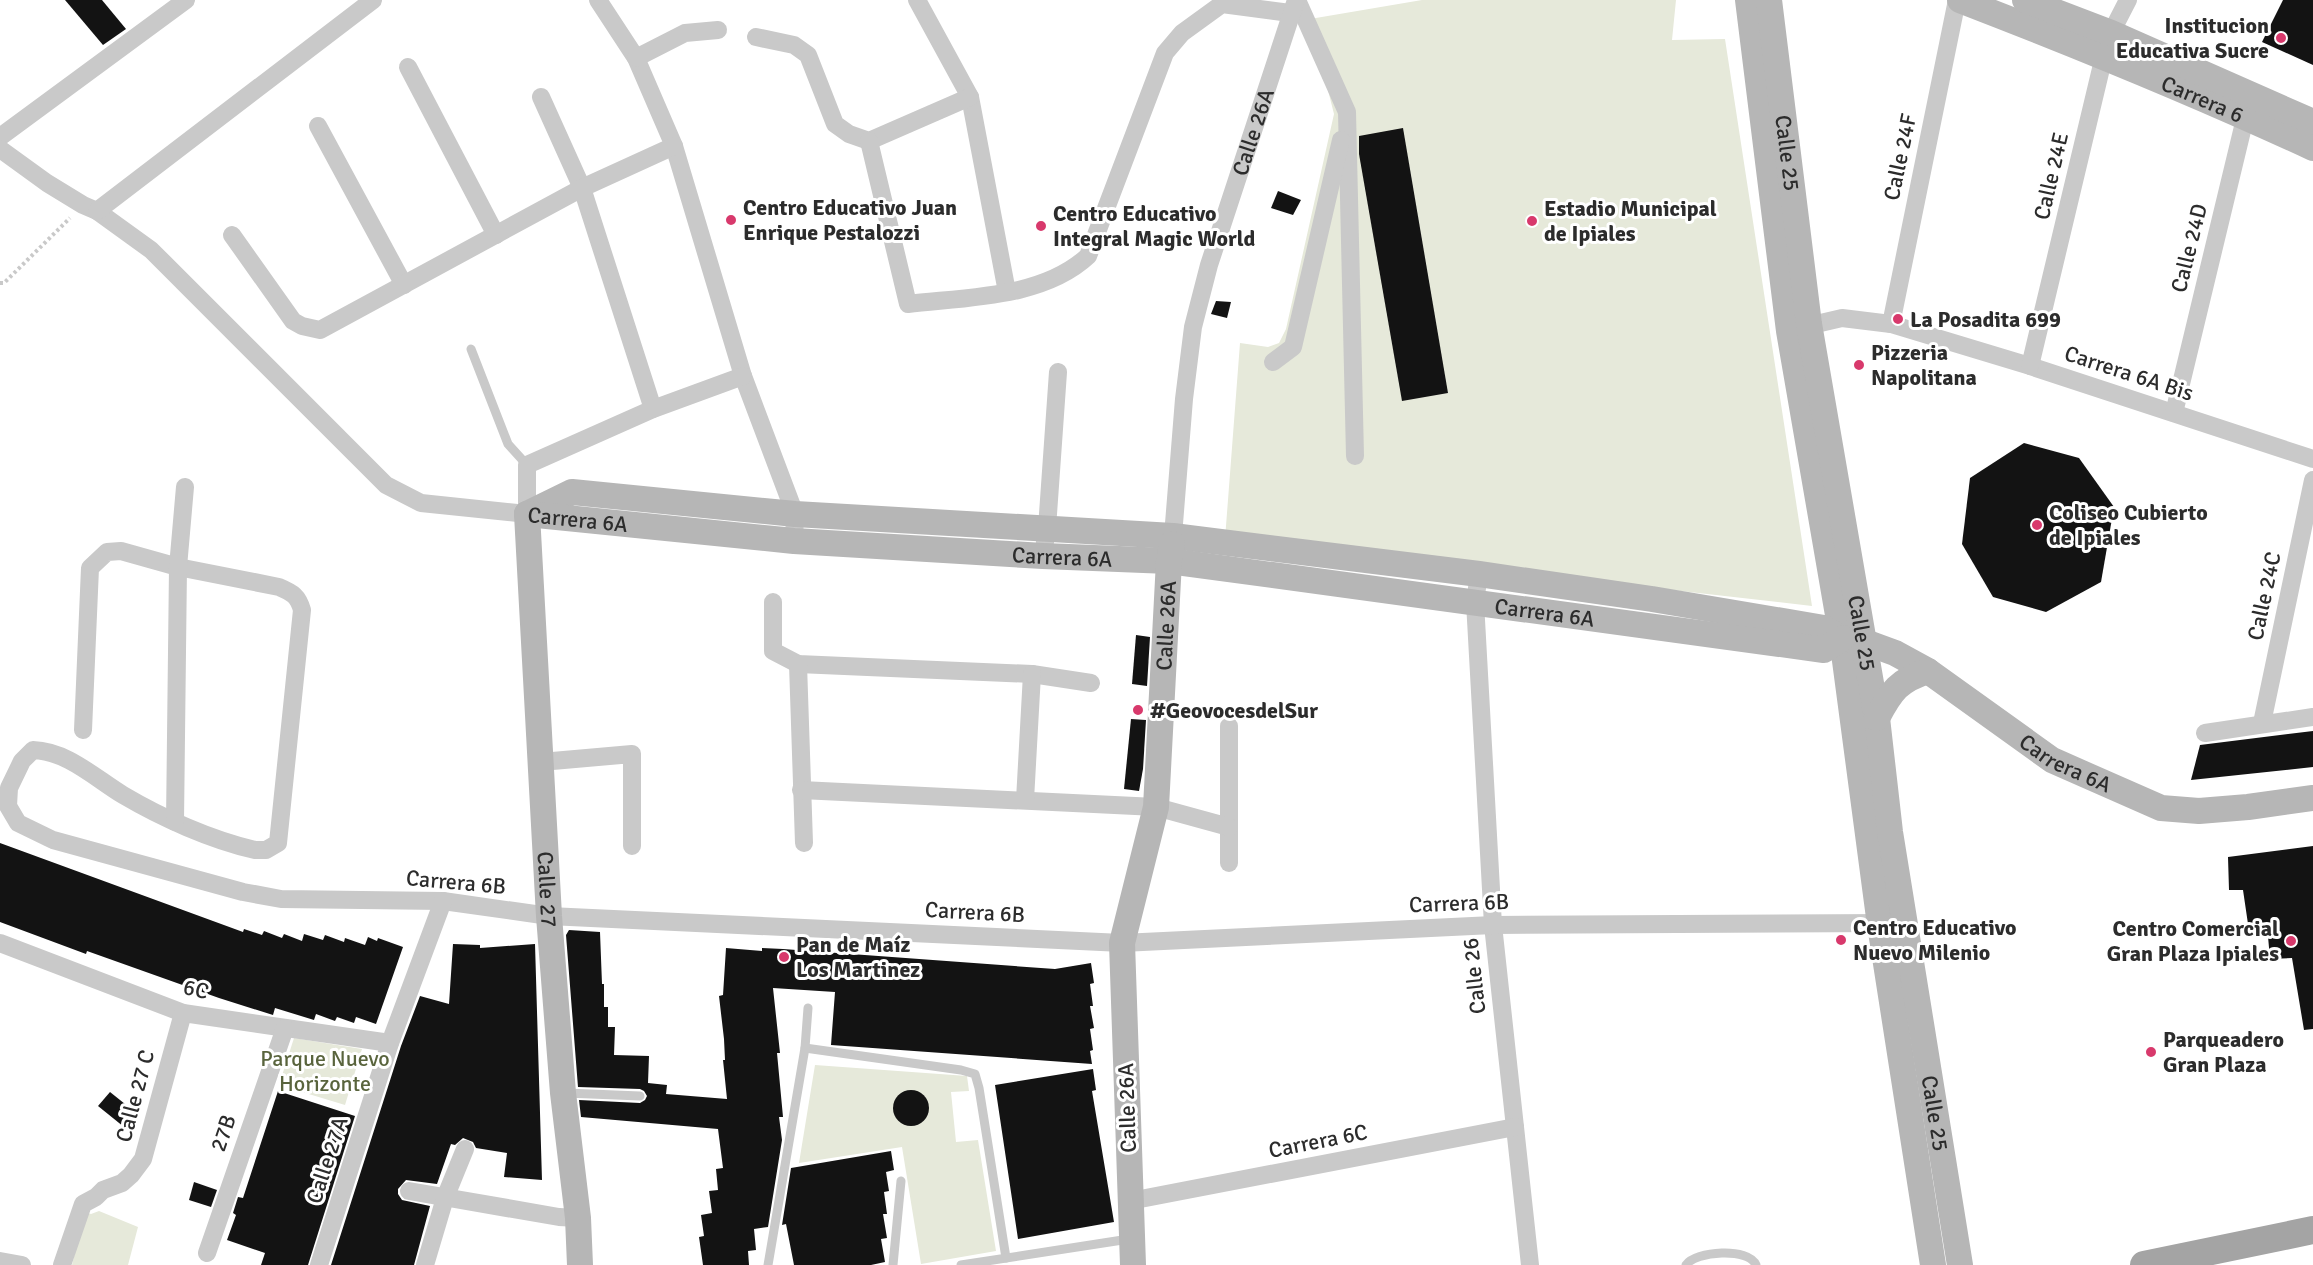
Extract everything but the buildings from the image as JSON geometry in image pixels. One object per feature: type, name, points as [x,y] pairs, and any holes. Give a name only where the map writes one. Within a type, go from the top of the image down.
[{"type":"main road","points":[[2144,1265],[2313,1230]]},
{"type":"street","points":[[0,137],[186,0]]},
{"type":"street","points":[[90,208],[373,0]]},
{"type":"street","points":[[598,0],[636,58],[674,146],[743,376],[795,514],[794,541]]},
{"type":"street","points":[[917,0],[970,97],[1007,292]]},
{"type":"street","name":"Calle 25","points":[[1748,0],[1799,328],[1853,640],[1892,923],[1933,1265]]},
{"type":"street","name":"Calle 25","points":[[1769,0],[1799,328]]},
{"type":"street","name":"Carrera 6","points":[[1958,0],[2107,45]]},
{"type":"street","name":"Calle 24F","points":[[1891,324],[1958,0]]},
{"type":"street","name":"Carrera 6","points":[[2025,0],[2107,45],[2249,105],[2313,122]]},
{"type":"street","name":"Calle 24E","points":[[2030,366],[2107,45],[2127,0]]},
{"type":"street","points":[[869,141],[908,304],[1007,292],[1051,281],[1074,270],[1088,256],[1165,53],[1182,33],[1222,4],[1294,4],[1347,112],[1355,456]]},
{"type":"street","name":"Calle 26A","points":[[1133,1265],[1122,943],[1156,807],[1171,548],[1184,399],[1193,327],[1209,265],[1294,4]]},
{"type":"street","points":[[636,58],[685,33],[718,30]]},
{"type":"street","points":[[756,37],[794,45],[808,55],[835,124],[849,134],[869,141],[970,97]]},
{"type":"street","points":[[408,67],[496,235]]},
{"type":"street","points":[[541,97],[582,188],[653,409]]},
{"type":"street","name":"Carrera 6","points":[[2249,105],[2313,148]]},
{"type":"street","name":"Calle 24D","points":[[2174,413],[2249,105]]},
{"type":"street","points":[[1273,362],[1293,347],[1347,112]]},
{"type":"street","points":[[318,126],[404,285]]},
{"type":"street","points":[[232,235],[292,321],[320,330],[582,188],[674,146]]},
{"type":"street","points":[[0,149],[47,183],[90,208],[151,250],[386,485],[421,503],[526,514],[527,465],[653,409],[743,376]]},
{"type":"street","name":"Carrera 6A Bis","points":[[1799,328],[1842,318],[1891,324],[2030,366],[2313,459]]},
{"type":"street","points":[[1043,556],[1058,372]]},
{"type":"street","name":"Calle 24C","points":[[2262,723],[2313,480]]},
{"type":"street","points":[[83,729],[90,568],[107,552],[120,551],[178,567],[279,587],[294,593],[300,601],[302,610],[278,843],[266,850],[255,850],[175,822],[178,567],[185,487]]},
{"type":"street","name":"Carrera 6A","points":[[526,514],[572,492],[795,514],[1047,528],[1474,602],[1824,650],[1853,640]]},
{"type":"street","name":"Carrera 6A","points":[[526,514],[794,541],[1043,556],[1171,548],[1479,574],[1652,599],[1824,628],[1895,653],[1928,672],[2052,760],[2161,808],[2199,811],[2313,798]]},
{"type":"street","name":"Calle 27","points":[[526,514],[549,916],[563,1093],[578,1218],[580,1265]]},
{"type":"street","name":"Calle 26","points":[[1479,574],[1474,602],[1493,925],[1530,1265]]},
{"type":"street","points":[[773,602],[773,651],[798,664],[1032,674],[1091,683]]},
{"type":"street","name":"Calle 25","points":[[1853,640],[1877,718],[1890,832],[1892,923],[1960,1265]]},
{"type":"street","points":[[798,664],[804,843]]},
{"type":"street","points":[[1877,718],[1896,687],[1911,677],[1928,672]]},
{"type":"street","points":[[1025,800],[1032,674]]},
{"type":"street","points":[[2205,733],[2313,717]]},
{"type":"street","points":[[1229,726],[1229,863]]},
{"type":"street","name":"Carrera 6B","points":[[175,822],[123,795],[63,756],[48,750],[33,750],[22,761],[9,788],[8,806],[18,823],[53,840],[243,892],[281,899],[444,901],[549,916],[1122,943],[1493,925],[1892,923]]},
{"type":"street","points":[[541,762],[632,754],[632,846]]},
{"type":"street","points":[[801,790],[1156,807],[1229,827]]},
{"type":"street","name":"Calle 27A","points":[[319,1265],[390,1043],[444,901]]},
{"type":"street","name":"6C","points":[[0,943],[183,1013],[390,1043]]},
{"type":"street","name":"Calle 27 C","points":[[62,1265],[83,1204],[103,1190],[122,1183],[132,1175],[143,1159],[183,1013]]},
{"type":"street","name":"27B","points":[[207,1253],[285,1028]]},
{"type":"street","name":"Carrera 6C","points":[[1130,1201],[1515,1127]]},
{"type":"street","points":[[425,1265],[446,1198],[465,1149]]},
{"type":"street","points":[[409,1191],[559,1217],[578,1218]]},
{"type":"street","points":[[0,1261],[22,1265]]},
{"type":"lane","points":[[471,349],[508,444],[527,465]]},
{"type":"lane","points":[[768,1265],[805,1048],[808,1008]]},
{"type":"lane","points":[[805,1048],[961,1070],[975,1074],[980,1088],[1006,1258]]},
{"type":"lane","points":[[563,1093],[640,1096]]},
{"type":"lane","points":[[893,1265],[901,1181]]},
{"type":"lane","points":[[961,1265],[1132,1239]]},
{"type":"lane","points":[[1686,1265],[1694,1257],[1742,1253],[1750,1256],[1756,1265]]},
{"type":"path","points":[[0,283],[4,284],[90,208]]},
{"type":"green space","name":"Estadio Municipal de Ipiales","points":[[1422,0],[1676,0],[1672,40],[1725,39],[1812,606],[1225,539],[1240,343],[1268,347],[1279,343],[1286,329],[1334,114],[1310,19]]},
{"type":"green space","name":"Parque Nuevo Horizonte","points":[[294,1038],[362,1049],[345,1105],[279,1085]]},
{"type":"green space","points":[[815,1065],[967,1076],[969,1091],[951,1092],[956,1142],[978,1140],[996,1251],[921,1264],[902,1147],[799,1163]]},
{"type":"green space","points":[[99,1211],[138,1227],[128,1265],[72,1265],[85,1212],[91,1214]]},
{"type":"place","name":"Institucion Educativa Sucre","points":[[2281,38]]},
{"type":"place","name":"Centro Educativo Juan Enrique Pestalozzi","points":[[731,220]]},
{"type":"place","name":"Estadio Municipal de Ipiales","points":[[1532,221]]},
{"type":"place","name":"Centro Educativo Integral Magic World","points":[[1041,226]]},
{"type":"place","name":"La Posadita 699","points":[[1898,319]]},
{"type":"place","name":"Pizzeria Napolitana","points":[[1859,365]]},
{"type":"place","name":"Coliseo Cubierto de Ipiales","points":[[2037,525]]},
{"type":"place","name":"#GeovocesdelSur","points":[[1138,710]]},
{"type":"place","name":"Centro Educativo Nuevo Milenio","points":[[1841,940]]},
{"type":"place","name":"Centro Comercial Gran Plaza Ipiales","points":[[2291,941]]},
{"type":"place","name":"Pan de Maíz Los Martinez","points":[[784,957]]},
{"type":"place","name":"Parqueadero Gran Plaza","points":[[2151,1052]]}]
